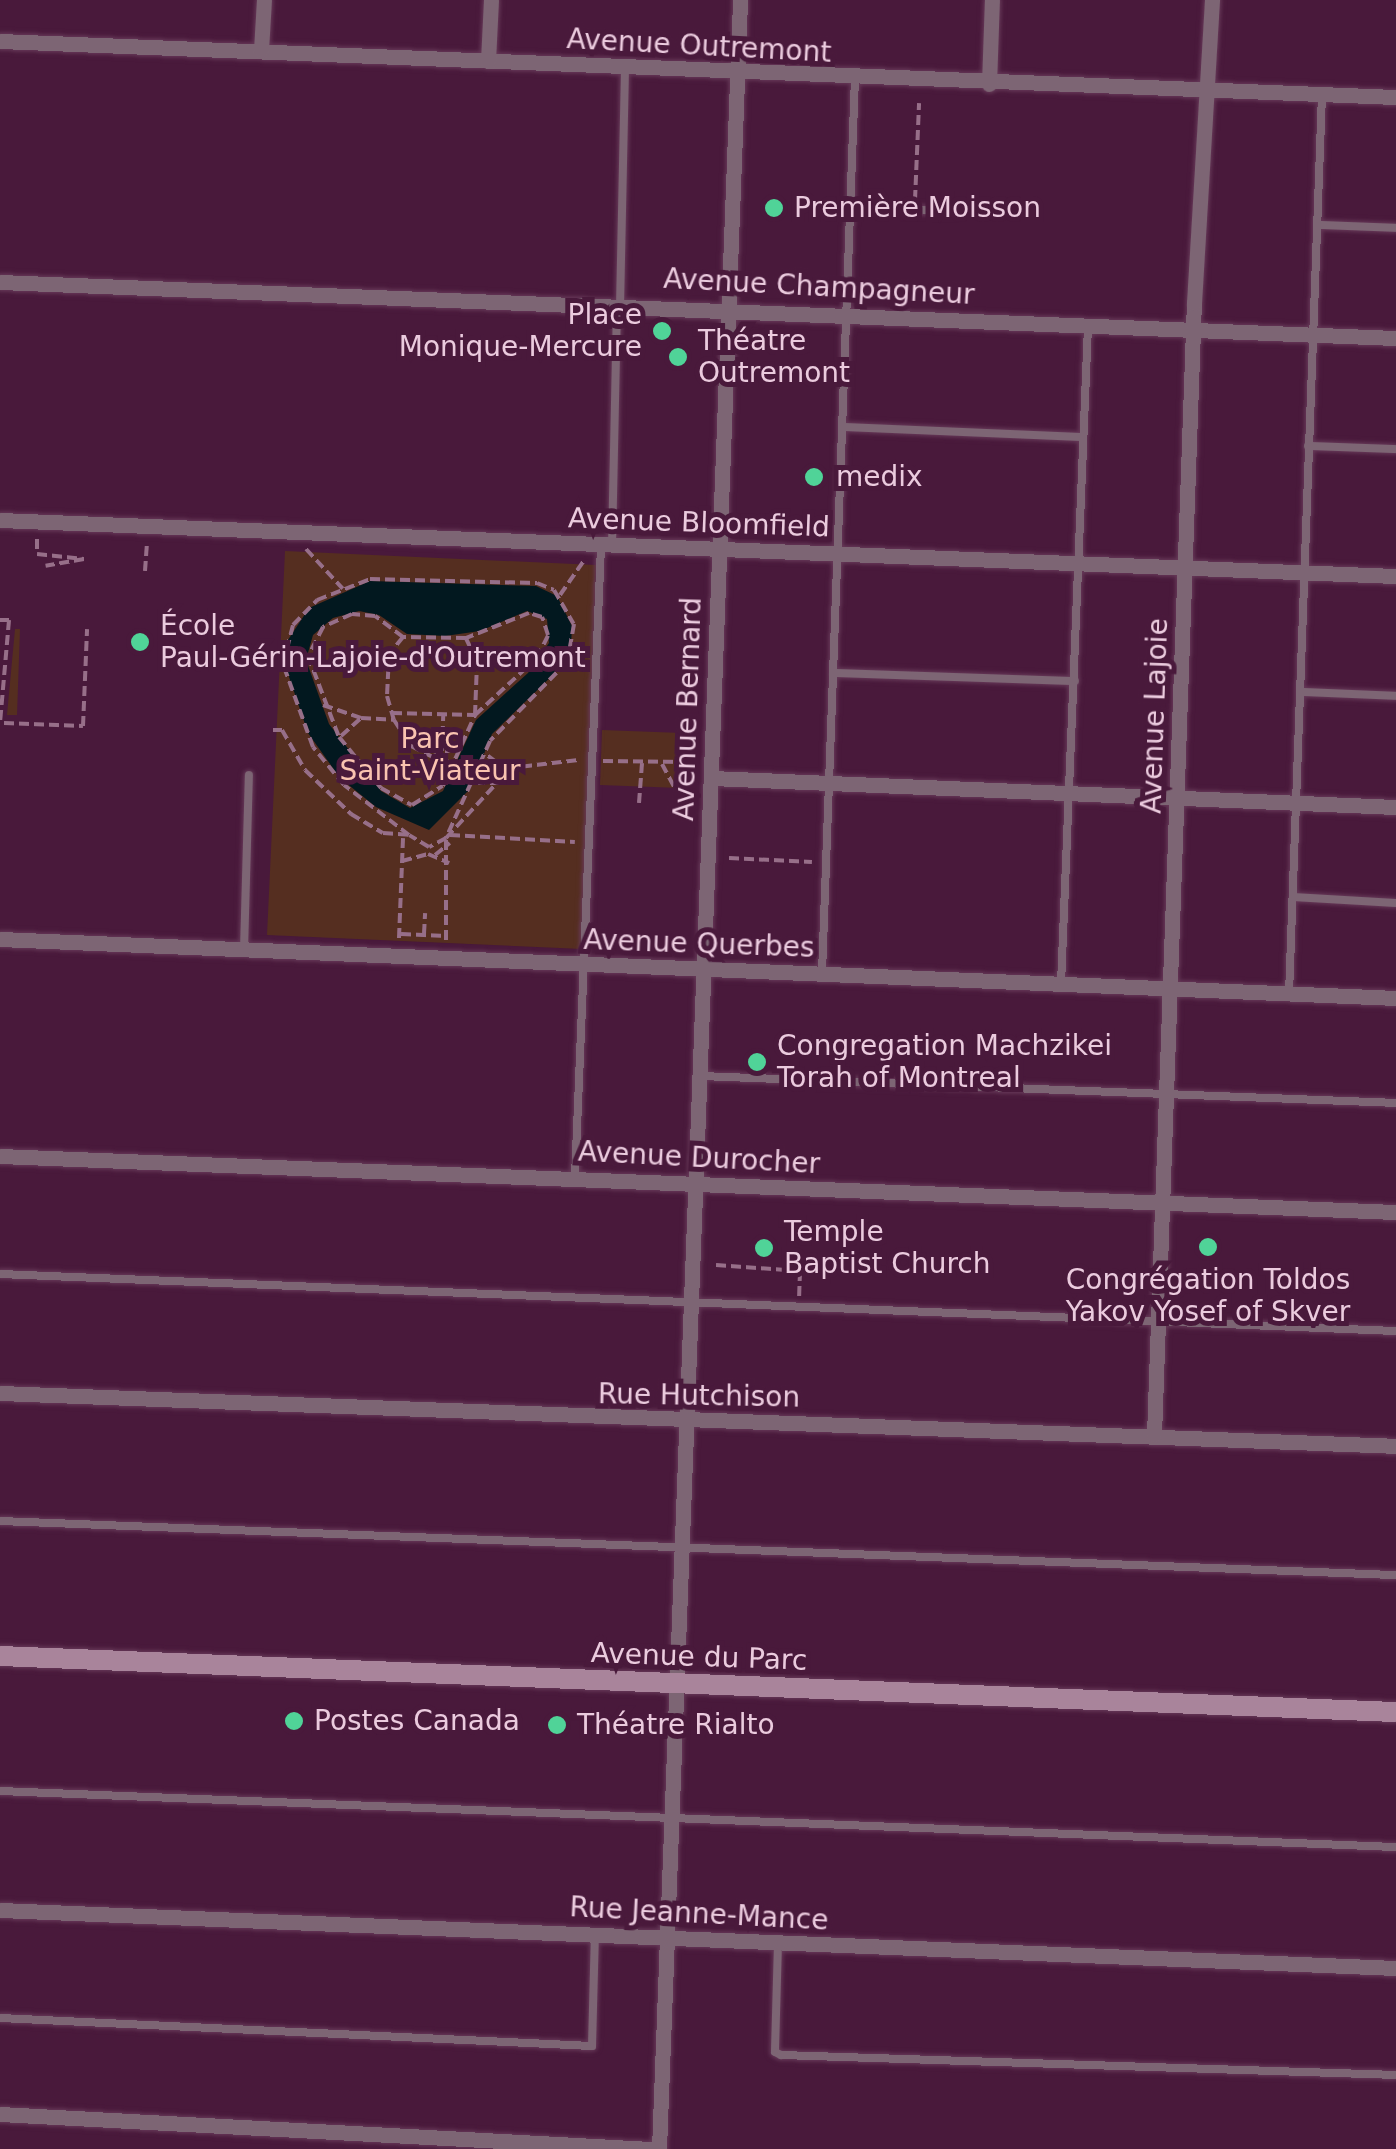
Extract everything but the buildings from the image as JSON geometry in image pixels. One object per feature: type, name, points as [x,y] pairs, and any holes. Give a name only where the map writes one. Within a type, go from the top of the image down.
[{"type":"main road","name":"Avenue du Parc","points":[[0,1656],[1396,1712]]},
{"type":"street","points":[[261,50],[264,0]]},
{"type":"street","points":[[488,62],[491,0]]},
{"type":"street","name":"Avenue Bernard","points":[[659,2149],[740,0]]},
{"type":"street","points":[[988,84],[992,0]]},
{"type":"street","name":"Avenue Lajoie","points":[[1154,1435],[1186,567],[1212,0]]},
{"type":"street","name":"Avenue Outremont","points":[[0,41],[855,79],[1396,97]]},
{"type":"street","name":"Avenue Champagneur","points":[[0,282],[1396,338]]},
{"type":"street","name":"Avenue Bloomfield","points":[[0,520],[1396,576]]},
{"type":"street","points":[[712,778],[1396,807]]},
{"type":"street","name":"Avenue Querbes","points":[[0,939],[1396,998]]},
{"type":"street","name":"Avenue Durocher","points":[[0,1156],[1396,1212]]},
{"type":"street","name":"Rue Hutchison","points":[[0,1393],[1396,1446]]},
{"type":"street","name":"Rue Jeanne-Mance","points":[[0,1910],[1396,1968]]},
{"type":"street","points":[[0,2114],[651,2149]]},
{"type":"lane","points":[[575,1177],[618,307],[625,67]]},
{"type":"lane","points":[[822,974],[855,79]]},
{"type":"lane","points":[[1290,994],[1322,94]]},
{"type":"lane","points":[[850,208],[956,211]]},
{"type":"lane","points":[[1319,225],[1396,228]]},
{"type":"lane","points":[[1061,984],[1088,325]]},
{"type":"lane","points":[[843,427],[1083,437]]},
{"type":"lane","points":[[1308,446],[1396,450]]},
{"type":"lane","points":[[833,673],[1075,681]]},
{"type":"lane","points":[[1302,692],[1396,696]]},
{"type":"lane","points":[[244,950],[249,776]]},
{"type":"lane","points":[[1293,897],[1396,903]]},
{"type":"lane","points":[[699,1076],[1396,1103]]},
{"type":"lane","points":[[0,1274],[1396,1331]]},
{"type":"lane","points":[[0,1520],[1396,1575]]},
{"type":"lane","points":[[0,1791],[1396,1847]]},
{"type":"lane","points":[[0,2018],[592,2046],[596,1934]]},
{"type":"lane","points":[[778,1943],[776,2052],[781,2055],[1396,2075]]},
{"type":"path","points":[[915,210],[919,103]]},
{"type":"path","points":[[37,539],[37,554],[37,562],[84,560],[37,554]]},
{"type":"path","points":[[146,571],[147,544]]},
{"type":"path","points":[[306,549],[343,588]]},
{"type":"path","points":[[560,595],[585,559]]},
{"type":"path","points":[[446,945],[452,852],[449,839],[448,823],[475,783],[484,753],[572,652],[574,624],[560,595],[521,582],[370,579],[343,588],[302,612],[284,644],[283,666],[315,750],[344,785],[406,835],[428,847],[449,839],[582,843]]},
{"type":"path","points":[[528,613],[538,614],[548,628],[546,644],[527,670],[475,715],[447,779],[426,800],[406,804],[374,782],[339,737],[323,705],[308,656],[323,628],[368,614],[404,637],[466,638],[528,613]]},
{"type":"path","points":[[0,620],[8,620],[2,723],[83,726],[86,629]]},
{"type":"path","points":[[404,637],[388,654],[393,716],[411,746],[439,760],[492,770]]},
{"type":"path","points":[[466,638],[477,662],[475,715]]},
{"type":"path","points":[[680,679],[691,679]]},
{"type":"path","points":[[323,705],[361,718],[475,715]]},
{"type":"path","points":[[442,750],[443,714]]},
{"type":"path","points":[[42,724],[43,716]]},
{"type":"path","points":[[339,737],[361,718]]},
{"type":"path","points":[[273,730],[282,730],[300,764],[351,814],[383,834],[406,835]]},
{"type":"path","points":[[431,757],[442,750],[459,748]]},
{"type":"path","points":[[435,856],[508,771],[484,753]]},
{"type":"path","points":[[431,757],[447,779]]},
{"type":"path","points":[[640,803],[642,763]]},
{"type":"path","points":[[662,764],[676,790],[686,790]]},
{"type":"path","points":[[475,783],[498,783]]},
{"type":"path","points":[[398,943],[406,835]]},
{"type":"path","points":[[426,863],[428,847]]},
{"type":"path","points":[[402,862],[427,854],[449,864]]},
{"type":"path","points":[[729,858],[827,862]]},
{"type":"path","points":[[424,944],[425,912]]},
{"type":"path","points":[[399,934],[446,936]]},
{"type":"path","points":[[716,1265],[800,1272],[798,1306]]},
{"type":"green space","name":"Parc Saint-Viateur","points":[[285,551],[596,565],[582,949],[267,935]]},
{"type":"green space","points":[[15,629],[20,629],[17,715],[7,715]]},
{"type":"green space","points":[[602,730],[682,733],[680,788],[600,785]]},
{"type":"water","points":[[370,581],[536,586],[557,596],[572,626],[571,646],[560,668],[492,734],[470,789],[429,830],[376,807],[340,778],[308,733],[285,665],[286,643],[309,608]],"holes":[[[359,611],[379,615],[407,634],[445,636],[480,631],[527,611],[547,619],[549,643],[528,673],[476,720],[443,791],[410,808],[381,791],[329,724],[306,660],[313,635],[333,618]]]},
{"type":"place","name":"Première Moisson","points":[[774,208]]},
{"type":"place","name":"Place Monique-Mercure","points":[[662,331]]},
{"type":"place","name":"Théatre Outremont","points":[[678,357]]},
{"type":"place","name":"medix","points":[[814,477]]},
{"type":"place","name":"École Paul-Gérin-Lajoie-d'Outremont","points":[[140,642]]},
{"type":"place","name":"Congregation Machzikei Torah of Montreal","points":[[757,1062]]},
{"type":"place","name":"Congrégation Toldos Yakov Yosef of Skver","points":[[1208,1247]]},
{"type":"place","name":"Temple Baptist Church","points":[[764,1248]]},
{"type":"place","name":"Postes Canada","points":[[294,1721]]},
{"type":"place","name":"Théatre Rialto","points":[[557,1725]]}]
